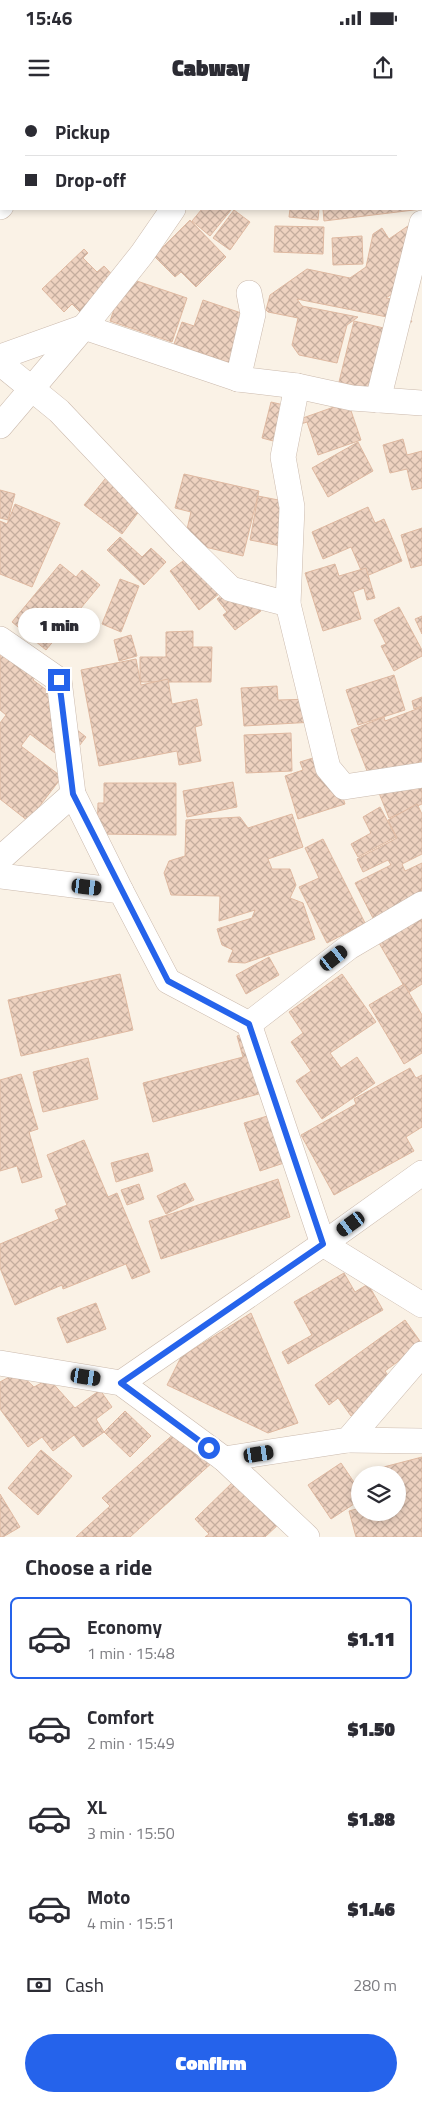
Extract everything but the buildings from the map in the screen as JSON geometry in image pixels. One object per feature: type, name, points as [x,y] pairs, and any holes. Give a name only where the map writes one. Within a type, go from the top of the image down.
[{"type":"street","points":[[0,426],[84,327],[142,254],[172,210]]},
{"type":"street","points":[[378,400],[422,223]]},
{"type":"street","points":[[238,379],[253,314],[249,292]]},
{"type":"street","points":[[0,357],[84,327],[238,379],[297,386],[352,398],[422,403]]},
{"type":"street","points":[[0,363],[60,411],[183,542],[231,589],[288,604]]},
{"type":"street","points":[[297,386],[283,458],[292,507],[288,604],[328,768],[344,787],[422,775]]},
{"type":"street","points":[[0,639],[59,680],[73,794],[168,981],[249,1024],[323,1244],[422,1305]]},
{"type":"street","points":[[0,859],[73,794]]},
{"type":"street","points":[[0,876],[121,891]]},
{"type":"street","points":[[249,1024],[348,947],[422,904]]},
{"type":"street","points":[[121,1383],[323,1244],[422,1172]]},
{"type":"street","points":[[348,1440],[422,1354]]},
{"type":"street","points":[[0,1363],[121,1383],[224,1459],[307,1537]]},
{"type":"street","points":[[224,1459],[348,1440],[422,1441]]},
{"type":"route","points":[[59,680],[73,794],[168,981],[249,1024],[323,1244],[121,1383],[209,1448]]}]
